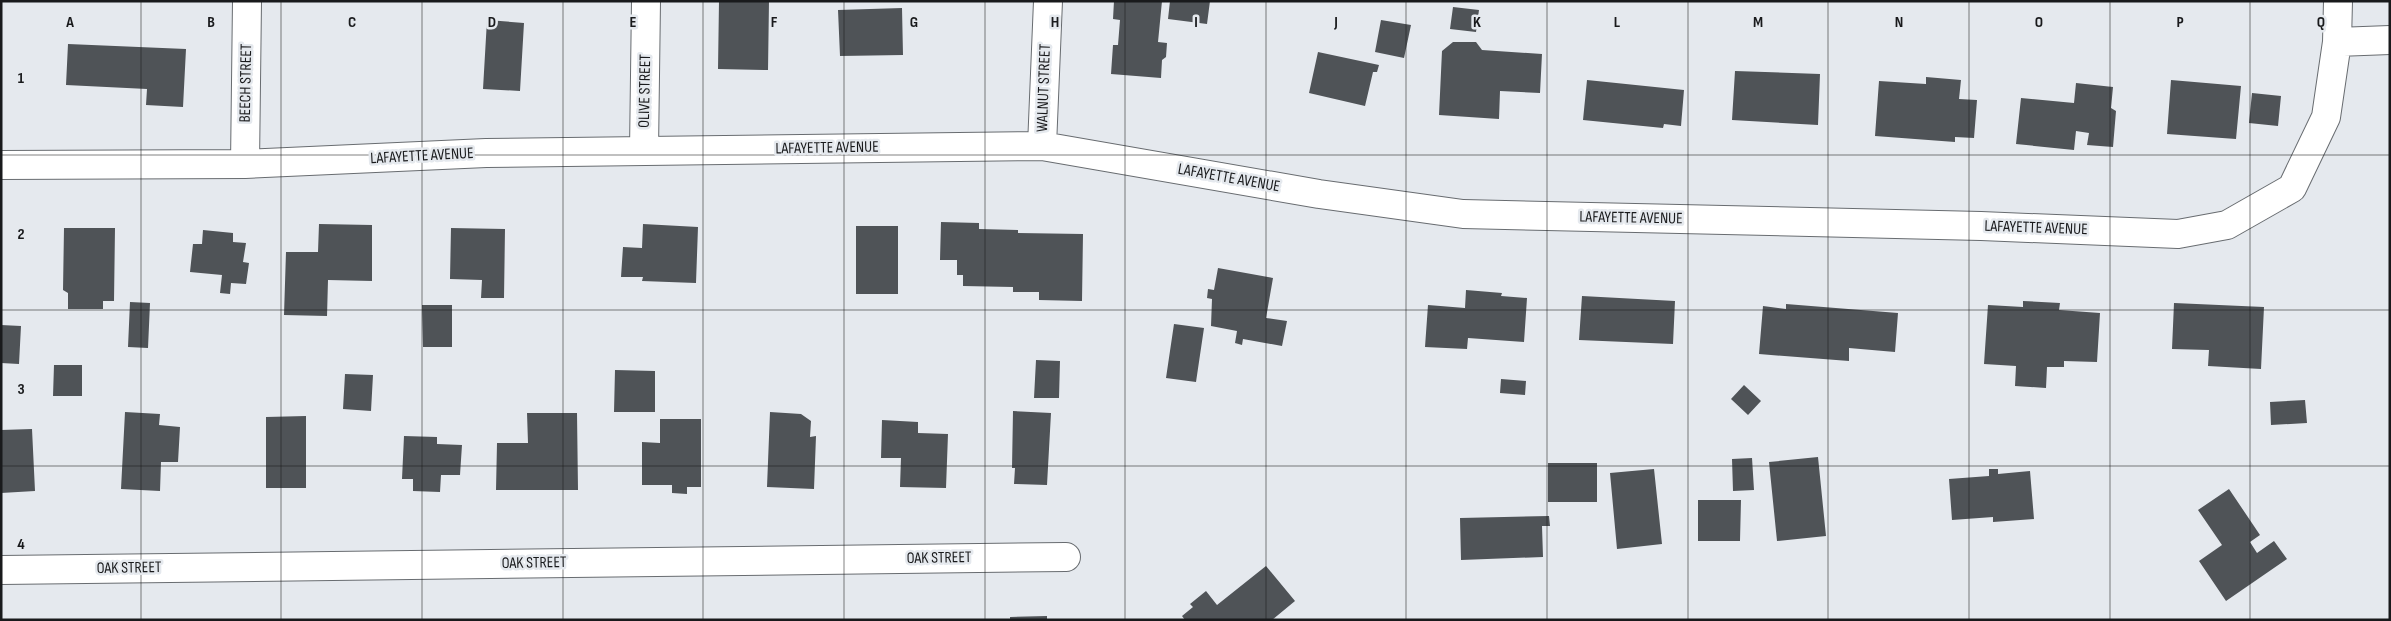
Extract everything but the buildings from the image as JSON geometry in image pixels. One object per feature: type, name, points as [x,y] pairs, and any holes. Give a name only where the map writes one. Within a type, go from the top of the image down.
[{"type":"street","name":"BEECH STREET","points":[[245,164],[247,1]]},
{"type":"street","name":"OLIVE STREET","points":[[644,150],[646,1]]},
{"type":"street","name":"WALNUT STREET","points":[[1042,146],[1048,1]]},
{"type":"street","name":"LAFAYETTE AVENUE","points":[[1,165],[245,164],[486,153],[1042,146],[1319,194],[1463,214],[1981,226],[2178,234],[2227,225],[2292,188],[2326,117],[2337,42],[2338,1]]},
{"type":"street","points":[[2337,42],[2390,40]]},
{"type":"street","name":"OAK STREET","points":[[1,570],[1066,557]]}]
